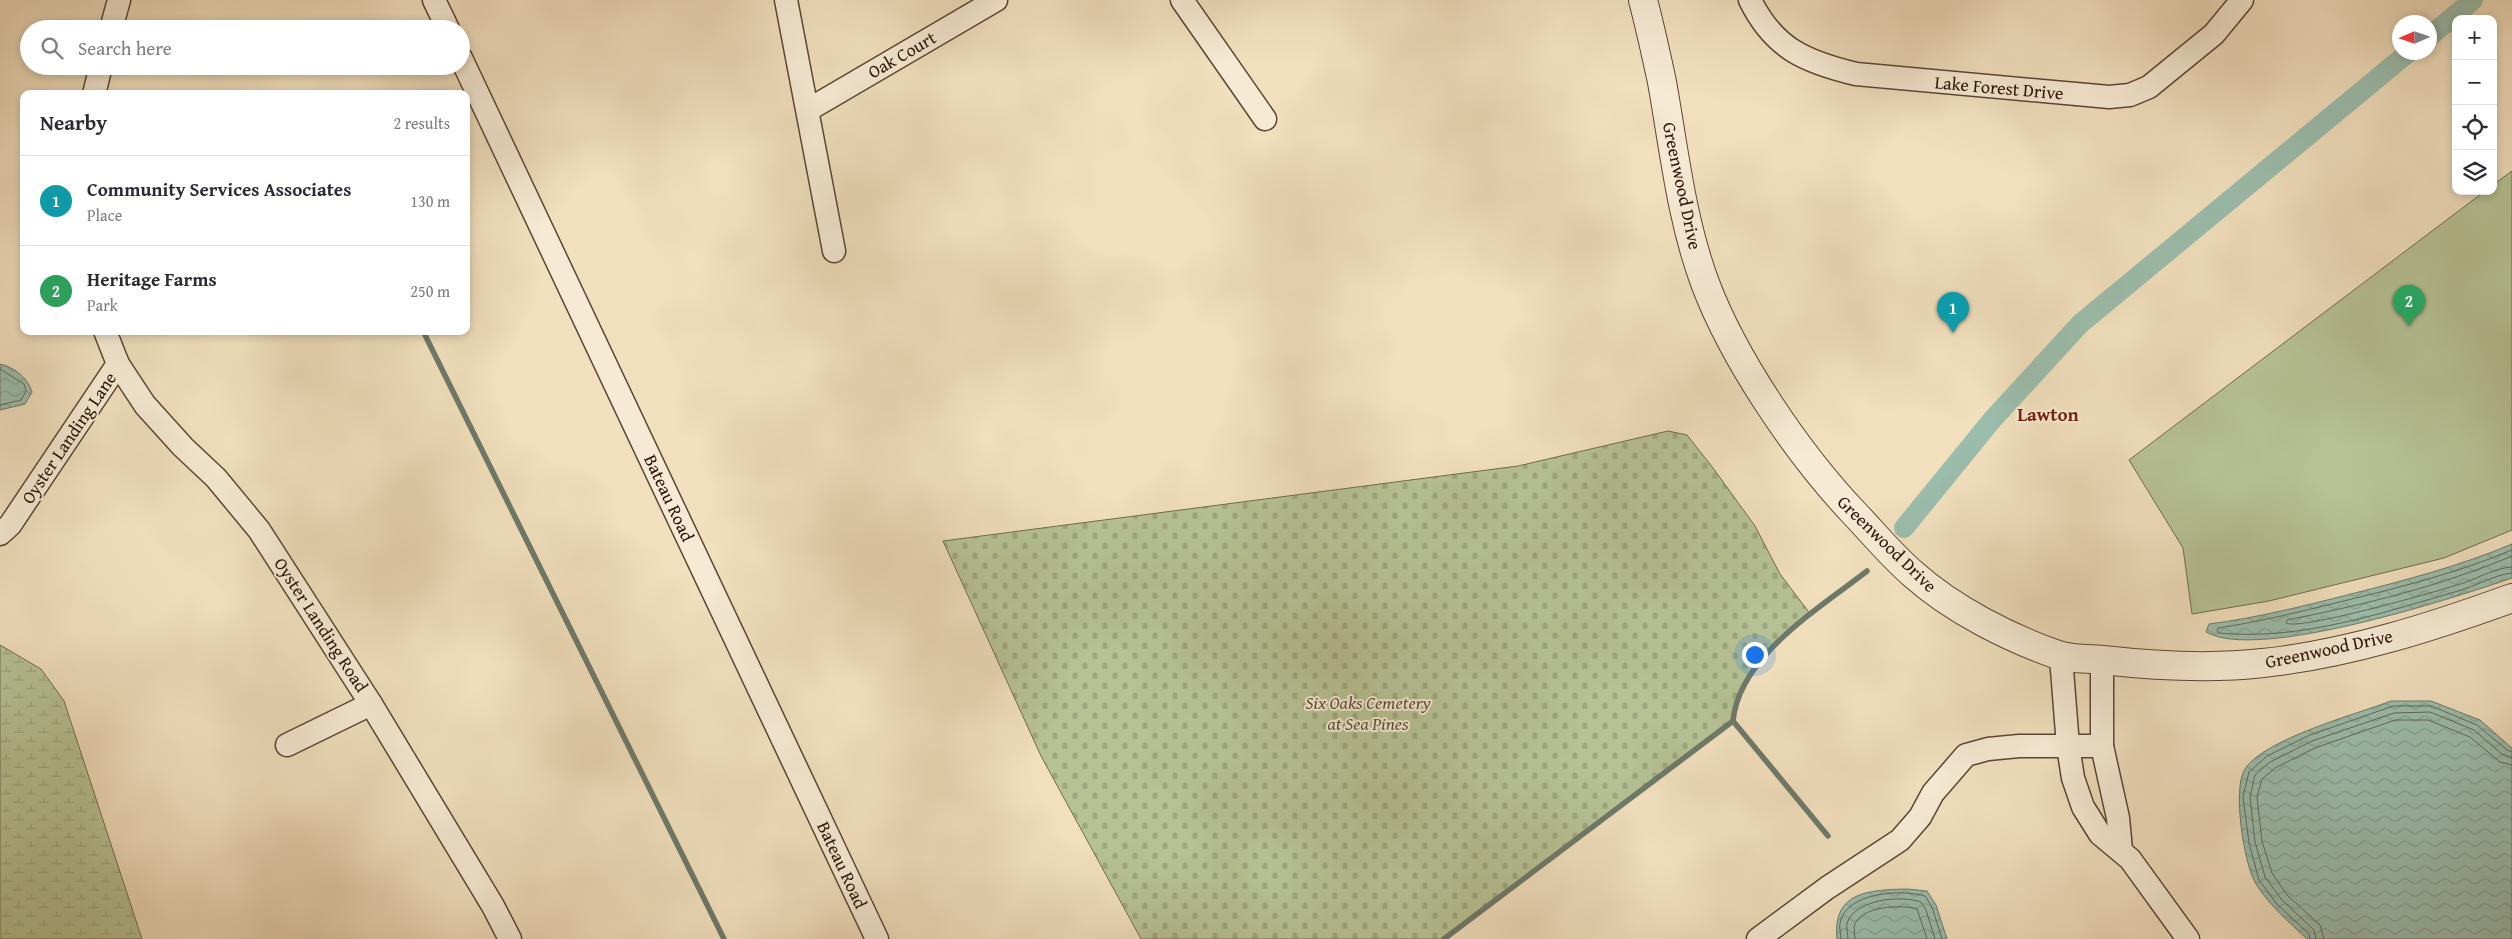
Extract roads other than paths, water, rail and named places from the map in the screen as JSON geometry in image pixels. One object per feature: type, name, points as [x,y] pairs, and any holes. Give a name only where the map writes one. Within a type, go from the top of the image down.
[{"type":"street","points":[[113,20],[118,0]]},
{"type":"street","points":[[434,0],[444,20]]},
{"type":"street","points":[[786,0],[834,251]]},
{"type":"street","name":"Oak Court","points":[[808,110],[996,0]]},
{"type":"street","points":[[1182,0],[1264,118]]},
{"type":"street","name":"Greenwood Drive","points":[[1643,0],[1662,82],[1689,234],[1706,285],[1726,328],[1764,394],[1802,452],[1835,493],[1912,574],[1944,599],[1977,619],[2061,657],[2169,666],[2221,666],[2272,662],[2343,649],[2465,615],[2512,598]]},
{"type":"street","name":"Lake Forest Drive","points":[[1750,0],[1760,20],[1784,45],[1819,65],[1856,74],[2109,97],[2130,95],[2149,87],[2214,34],[2242,0]]},
{"type":"street","points":[[95,90],[99,75]]},
{"type":"street","name":"Bateau Road","points":[[469,75],[876,939]]},
{"type":"street","name":"Oyster Landing Road","points":[[107,335],[118,364],[145,405],[183,447],[216,478],[259,530],[371,704],[493,906],[510,939]]},
{"type":"street","name":"Oyster Landing Lane","points":[[0,534],[10,525],[118,364]]},
{"type":"street","points":[[2061,657],[2068,746],[2073,778],[2084,807],[2100,834],[2122,850],[2188,939]]},
{"type":"street","points":[[2102,660],[2102,746],[2118,818],[2122,850]]},
{"type":"street","points":[[287,745],[371,704]]},
{"type":"street","points":[[1758,939],[1827,888],[1900,840],[1920,817],[1933,793],[1966,755],[1988,749],[2019,746],[2102,746]]},
{"type":"water","points":[[0,364],[15,370],[27,382],[32,392],[25,404],[0,410]]},
{"type":"water","points":[[2512,544],[2512,578],[2403,612],[2356,624],[2267,639],[2231,639],[2206,632],[2209,624],[2316,603],[2392,583],[2453,566]]},
{"type":"water","points":[[2391,701],[2431,701],[2480,720],[2512,748],[2512,939],[2307,939],[2273,906],[2256,884],[2247,861],[2241,826],[2240,792],[2241,779],[2245,769],[2255,758],[2291,738],[2335,720]]},
{"type":"water","points":[[1907,889],[1927,891],[1936,905],[1947,939],[1837,939],[1837,923],[1841,911],[1847,902],[1856,896],[1880,890]]},
{"type":"waterway","points":[[2437,30],[2473,0]]},
{"type":"waterway","points":[[1904,528],[1992,420],[2080,324],[2399,60]]},
{"type":"waterway","points":[[425,335],[724,939]]},
{"type":"waterway","points":[[1444,939],[1733,721],[1739,697],[1750,675],[1766,655],[1806,618],[1867,571]]},
{"type":"waterway","points":[[1733,721],[1828,836]]},
{"type":"place","name":"Heritage Farms","points":[[2409,326]]},
{"type":"place","name":"Community Services Associates","points":[[1953,333]]},
{"type":"district","name":"Lawton","points":[[2048,414]]},
{"type":"park label","name":"Six Oaks Cemetery at Sea Pines","points":[[1368,713]]}]
